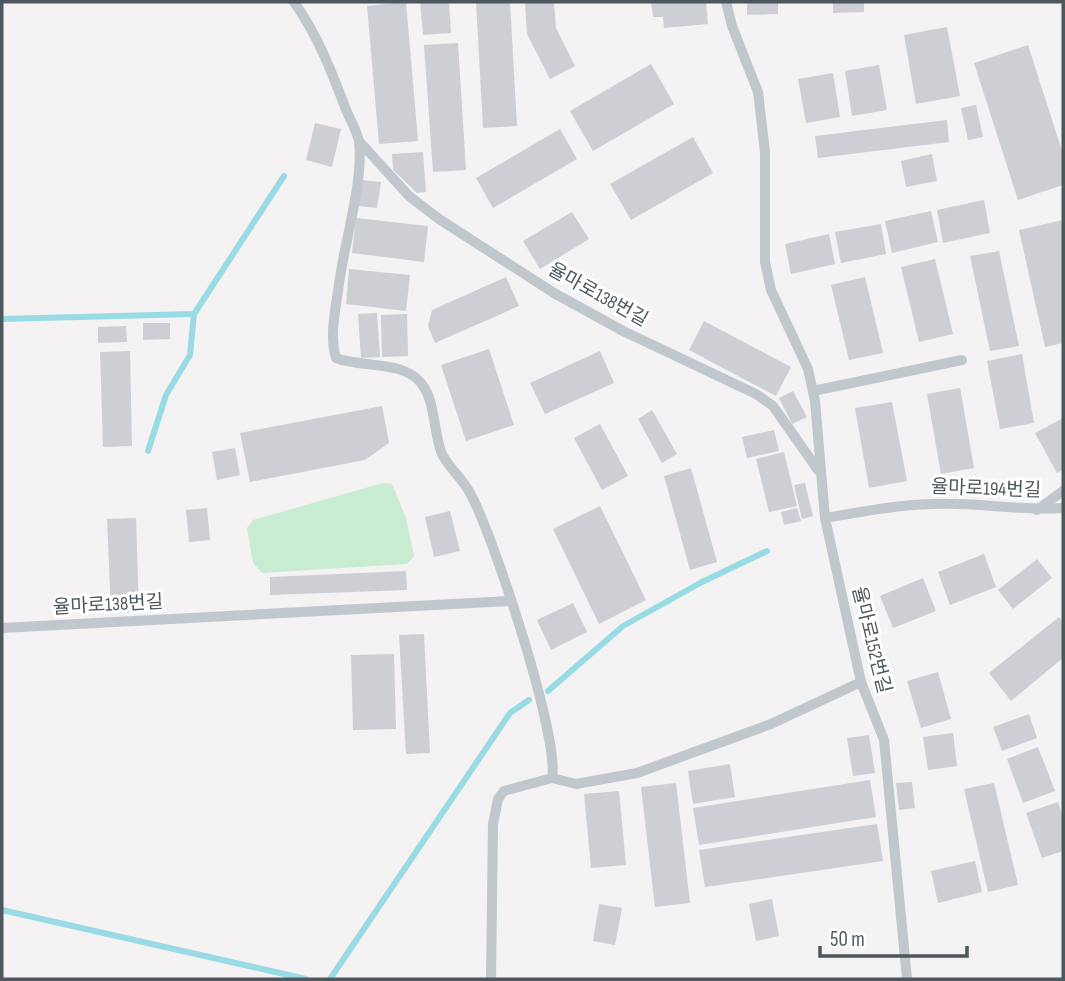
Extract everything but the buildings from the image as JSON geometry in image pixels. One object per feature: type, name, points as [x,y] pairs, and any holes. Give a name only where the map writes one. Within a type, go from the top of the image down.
[{"type":"lane","name":"율마로138번길","points":[[294,2],[308,21],[326,57],[359,141],[409,196],[439,219],[565,299],[623,331],[756,394],[773,406],[819,472]]},
{"type":"lane","name":"율마로152번길","points":[[726,2],[732,26],[758,92],[765,152],[765,262],[771,290],[808,369],[813,391],[825,518],[861,682],[884,740],[906,979]]},
{"type":"lane","name":"율마로138번길","points":[[359,141],[356,183],[343,252],[332,348],[336,358],[346,362],[411,373],[423,384],[443,457],[470,492],[510,601],[542,709],[554,769],[552,778]]},
{"type":"lane","points":[[813,391],[962,360]]},
{"type":"lane","points":[[1036,510],[1063,491]]},
{"type":"lane","name":"율마로194번길","points":[[825,518],[933,504],[1063,509]]},
{"type":"lane","name":"율마로138번길","points":[[2,628],[510,601]]},
{"type":"lane","points":[[491,979],[493,824],[498,799],[504,791],[552,778],[576,784],[636,773],[771,724],[861,682]]},
{"type":"green space","points":[[383,483],[392,484],[406,518],[414,556],[407,564],[262,573],[253,563],[247,528],[253,520]]},
{"type":"waterway","points":[[194,314],[284,176]]},
{"type":"waterway","points":[[2,319],[194,314],[190,355],[166,395],[148,451]]},
{"type":"waterway","points":[[548,691],[623,626],[702,582],[767,551]]},
{"type":"waterway","points":[[330,979],[510,713],[529,700]]},
{"type":"waterway","points":[[2,910],[306,979]]}]
